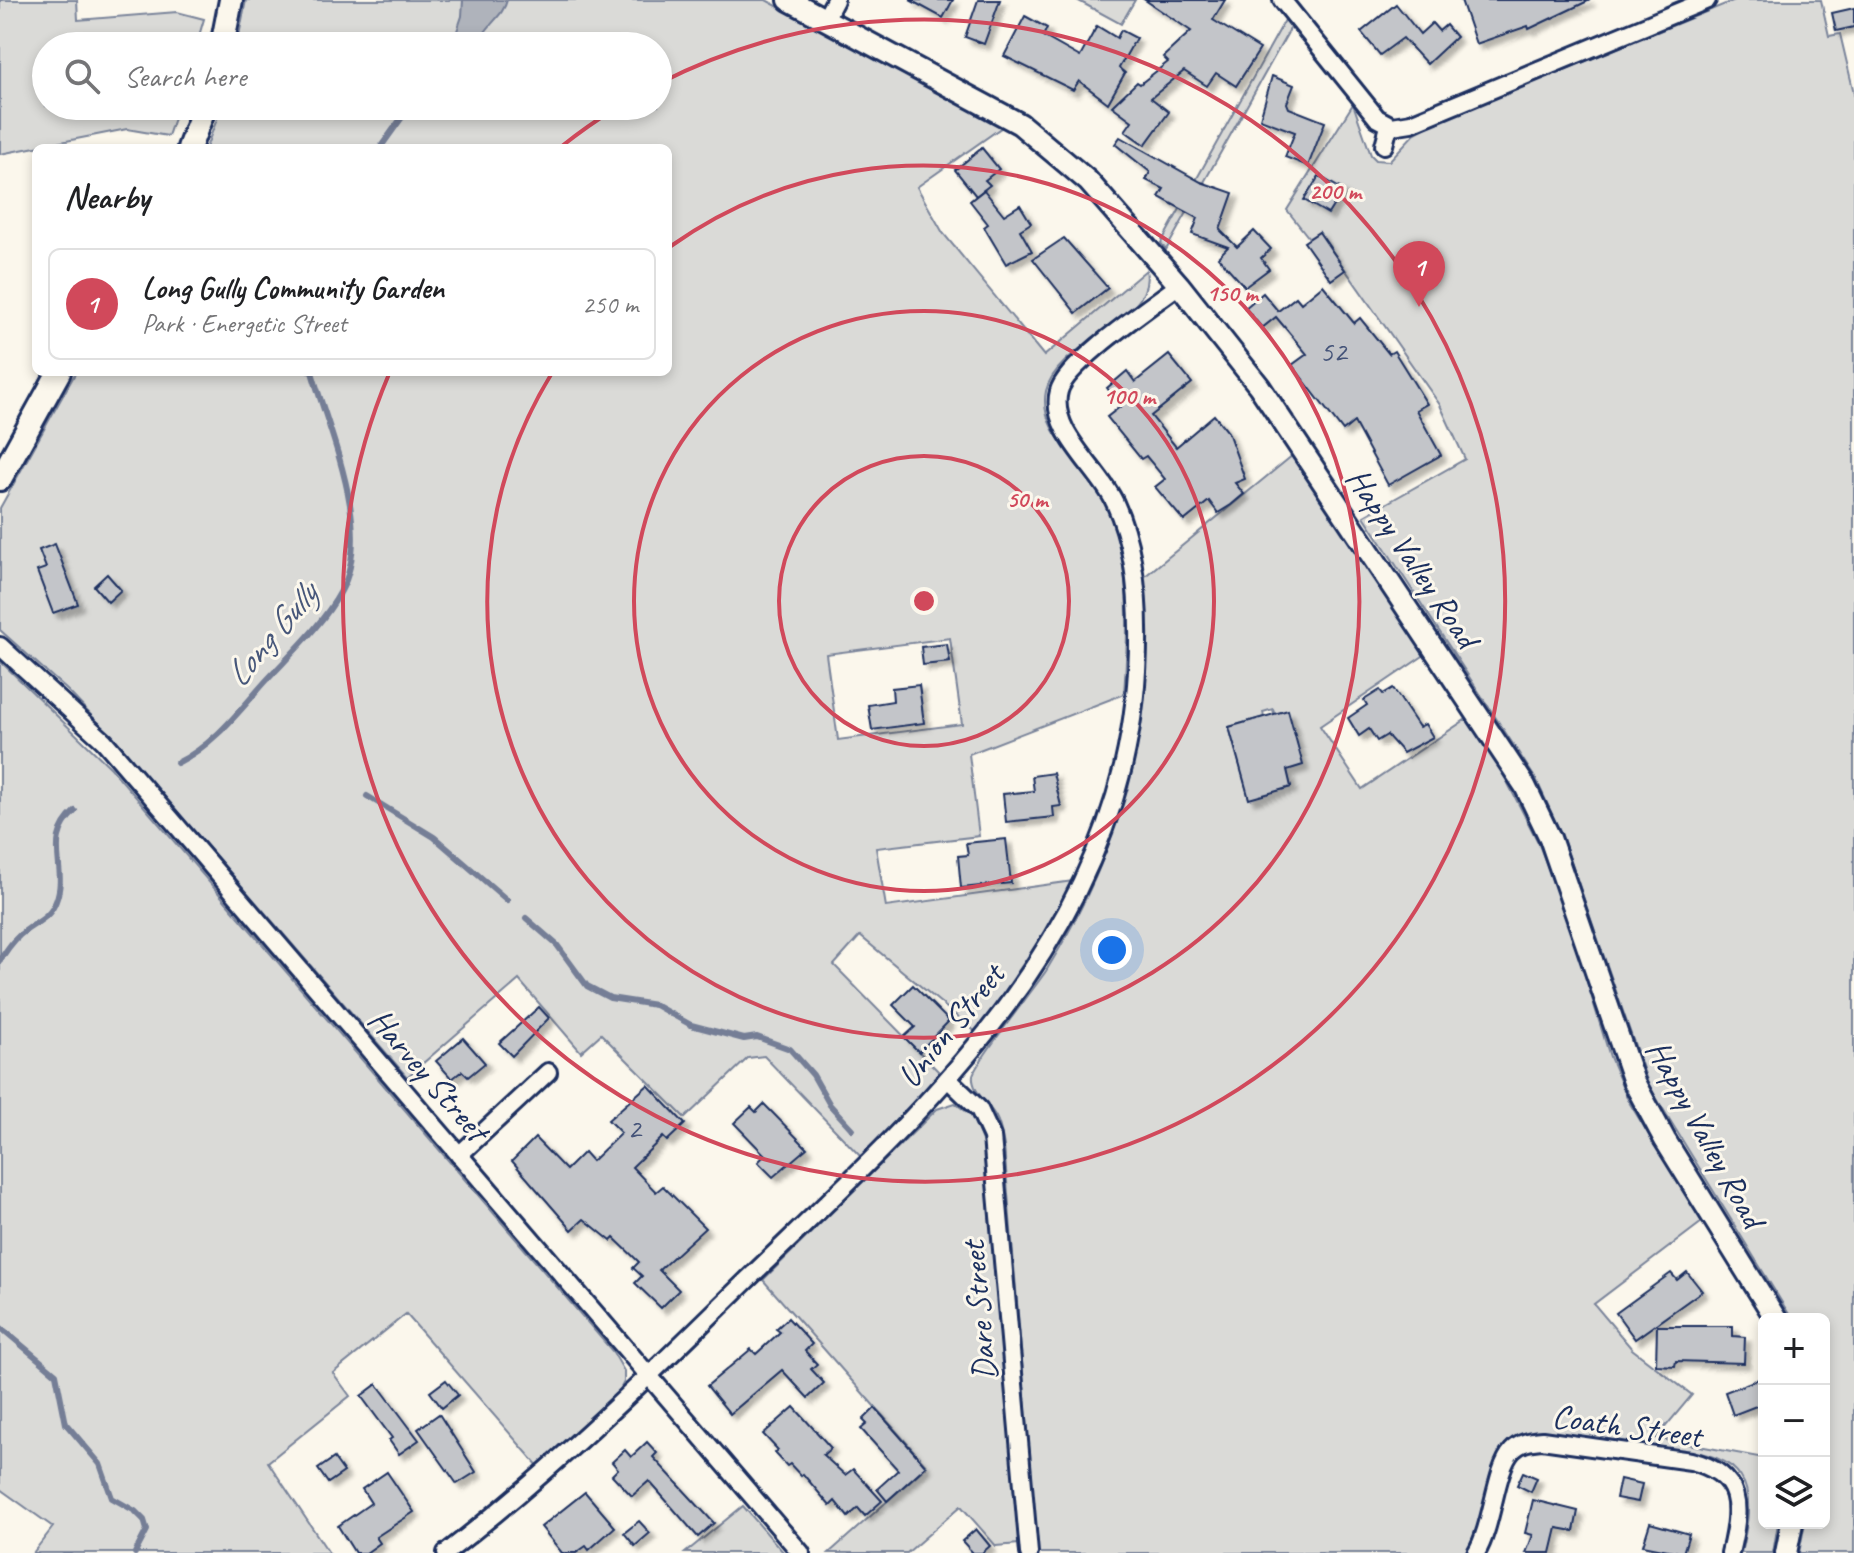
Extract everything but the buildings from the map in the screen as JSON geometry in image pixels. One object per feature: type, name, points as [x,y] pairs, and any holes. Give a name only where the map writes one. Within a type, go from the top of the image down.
[{"type":"main road","points":[[225,32],[231,0]]},
{"type":"main road","points":[[191,144],[200,120]]},
{"type":"main road","points":[[0,479],[57,376]]},
{"type":"street","name":"Happy Valley Road","points":[[789,0],[1042,139],[1088,181],[1179,285],[1303,449],[1516,771],[1550,838],[1634,1082],[1665,1140],[1772,1313]]},
{"type":"street","points":[[825,19],[835,0]]},
{"type":"street","points":[[1283,0],[1377,118],[1389,126],[1411,123],[1703,1]]},
{"type":"street","points":[[1384,145],[1389,126]]},
{"type":"street","name":"Union Street","points":[[446,1553],[556,1465],[949,1080],[1017,993],[1080,888],[1109,814],[1129,737],[1137,649],[1129,542],[1105,483],[1069,435],[1059,416],[1059,391],[1067,375],[1179,285]]},
{"type":"street","name":"Harvey Street","points":[[0,646],[104,741],[801,1553]]},
{"type":"street","points":[[459,1155],[548,1072]]},
{"type":"street","name":"Dare Street","points":[[949,1080],[984,1117],[994,1151],[1029,1553]]},
{"type":"street","name":"Coath Street","points":[[1476,1553],[1489,1524],[1504,1466],[1516,1447],[1531,1441],[1565,1441],[1703,1464],[1727,1479],[1737,1504],[1730,1553]]},
{"type":"street","points":[[1786,1553],[1791,1529]]},
{"type":"shaded area","points":[[0,0],[77,0],[78,20],[177,12],[204,19],[200,32],[32,32],[32,120],[173,120],[168,136],[127,129],[51,144],[32,144],[32,148],[0,154]]},
{"type":"shaded area","points":[[246,0],[766,0],[1002,127],[917,187],[943,233],[1044,356],[1146,270],[1145,288],[1137,304],[1068,359],[1054,374],[1046,391],[1045,405],[1053,430],[1095,485],[1116,533],[1126,586],[1124,694],[969,754],[979,836],[876,848],[886,907],[1073,881],[1051,922],[977,1033],[860,936],[834,965],[941,1074],[861,1157],[764,1056],[748,1058],[685,1118],[601,1034],[581,1052],[519,980],[407,1077],[126,752],[68,691],[0,630],[0,508],[74,376],[672,376],[672,144],[208,144],[217,120],[672,120],[672,32],[240,32]],"holes":[[[950,638],[962,724],[838,740],[826,654]]]},
{"type":"shaded area","points":[[463,0],[507,0],[502,12],[485,32],[457,32]]},
{"type":"shaded area","points":[[1077,0],[1135,0],[1121,24]]},
{"type":"shaded area","points":[[1735,0],[1821,0],[1829,36],[1840,34],[1854,93],[1854,1553],[1799,1553],[1804,1529],[1830,1529],[1830,1313],[1788,1313],[1649,1086],[1562,836],[1537,781],[1364,516],[1465,459],[1440,405],[1319,232],[1309,238],[1287,210],[1353,104],[1371,155],[1376,160],[1389,161],[1414,134]]},
{"type":"shaded area","points":[[1285,20],[1291,27],[1166,250],[1161,243]]},
{"type":"shaded area","points":[[1293,455],[1426,654],[1320,726],[1362,789],[1468,718],[1500,768],[1538,842],[1570,926],[1610,1057],[1629,1102],[1702,1222],[1594,1304],[1632,1349],[1692,1395],[1656,1438],[1758,1457],[1758,1529],[1777,1529],[1773,1553],[1741,1553],[1747,1520],[1746,1490],[1732,1467],[1719,1459],[1700,1453],[1543,1434],[1526,1437],[1492,1496],[1468,1553],[1038,1553],[1004,1146],[998,1120],[978,1092],[973,1075],[1046,971],[1096,877],[1128,782],[1138,733],[1146,631],[1144,577]],"holes":[[[1273,709],[1291,787],[1249,798],[1229,727],[1264,717],[1263,712]]]},
{"type":"shaded area","points":[[0,661],[111,768],[613,1352],[624,1371],[624,1382],[617,1395],[539,1467],[406,1314],[333,1373],[350,1396],[268,1462],[329,1553],[33,1553],[53,1527],[0,1489]]},
{"type":"shaded area","points":[[955,1103],[972,1116],[983,1143],[1019,1544],[996,1546],[961,1506],[907,1553],[829,1553],[927,1466],[763,1280],[937,1109]]},
{"type":"shaded area","points":[[743,1506],[784,1553],[685,1553]]},
{"type":"waterway","name":"Long Gully","points":[[383,144],[400,120]]},
{"type":"waterway","name":"Long Gully","points":[[177,763],[203,747],[225,726],[306,638],[334,603],[350,567],[353,540],[346,483],[313,376]]},
{"type":"waterway","points":[[367,796],[434,837],[507,900]]},
{"type":"waterway","name":"Long Gully","points":[[0,960],[17,937],[43,919],[53,907],[59,889],[60,833],[75,811]]},
{"type":"waterway","points":[[526,918],[557,945],[587,986],[610,998],[655,1005],[691,1025],[744,1039],[757,1037],[790,1049],[813,1075],[830,1105],[852,1129]]},
{"type":"waterway","points":[[0,1327],[56,1374],[66,1424],[100,1464],[112,1498],[144,1520],[147,1530],[135,1553]]},
{"type":"place","name":"Long Gully Community Garden","points":[[1419,307]]}]
